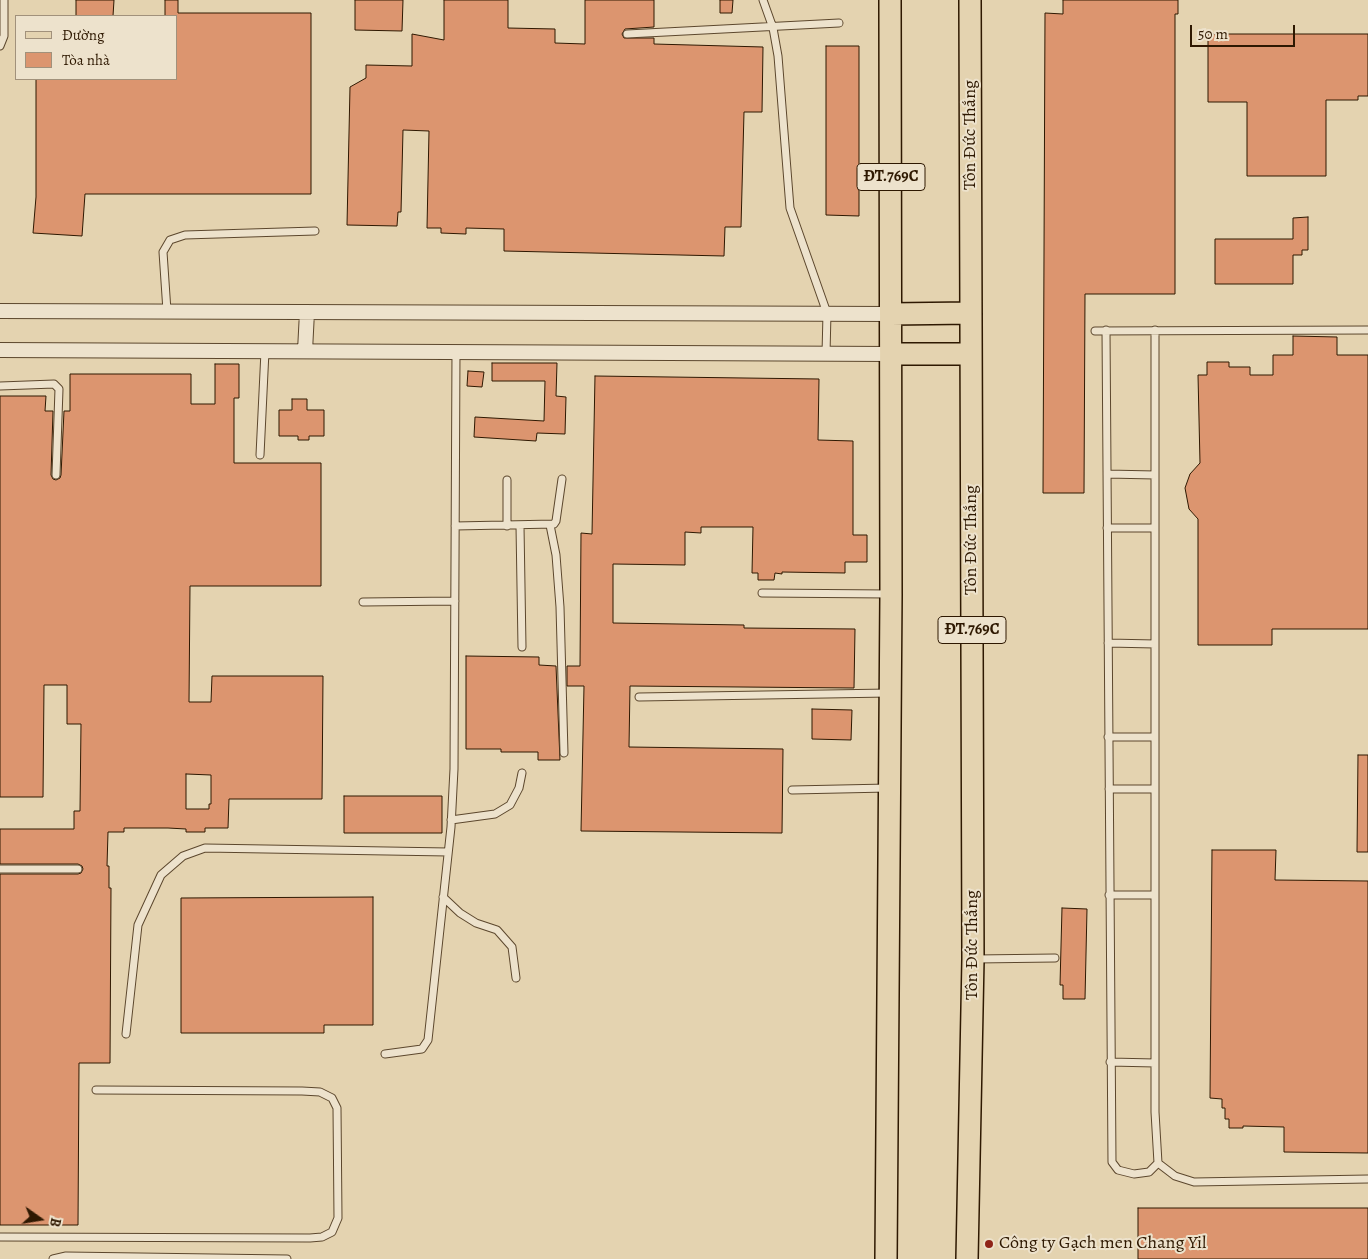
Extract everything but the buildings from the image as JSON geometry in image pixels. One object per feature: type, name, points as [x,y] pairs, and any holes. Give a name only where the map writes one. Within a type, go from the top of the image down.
[{"type":"main road","name":"ĐT.769C","points":[[886,1259],[892,354],[890,0]]},
{"type":"main road","name":"Tôn Đức Thắng","points":[[967,1259],[974,959],[970,0]]},
{"type":"main road","points":[[891,314],[972,313]]},
{"type":"main road","points":[[892,354],[971,354]]},
{"type":"street","points":[[0,311],[891,314]]},
{"type":"street","points":[[305,351],[307,312]]},
{"type":"street","points":[[0,350],[892,354]]},
{"type":"lane","points":[[0,46],[4,36],[4,0]]},
{"type":"lane","points":[[763,0],[773,28],[778,56],[790,208],[827,313],[826,354]]},
{"type":"lane","points":[[627,34],[773,28],[838,23]]},
{"type":"lane","points":[[167,311],[163,252],[170,240],[185,235],[315,231]]},
{"type":"lane","points":[[1106,330],[1112,1162],[1118,1170],[1134,1174],[1149,1172],[1158,1163],[1155,1112],[1155,330]]},
{"type":"lane","points":[[1094,331],[1368,330]]},
{"type":"lane","points":[[260,455],[265,351]]},
{"type":"lane","points":[[385,1054],[422,1048],[428,1040],[448,852],[454,769],[456,352]]},
{"type":"lane","points":[[0,386],[54,384],[59,389],[56,475]]},
{"type":"lane","points":[[1107,474],[1155,475]]},
{"type":"lane","points":[[455,526],[550,525],[556,521],[562,479]]},
{"type":"lane","points":[[507,480],[507,526]]},
{"type":"lane","points":[[550,525],[556,555],[559,598],[564,753]]},
{"type":"lane","points":[[520,526],[522,647]]},
{"type":"lane","points":[[1107,528],[1155,528]]},
{"type":"lane","points":[[762,593],[891,594]]},
{"type":"lane","points":[[362,602],[455,601]]},
{"type":"lane","points":[[1108,643],[1155,644]]},
{"type":"lane","points":[[638,697],[889,693]]},
{"type":"lane","points":[[1108,737],[1155,737]]},
{"type":"lane","points":[[451,820],[495,814],[510,805],[519,788],[522,773]]},
{"type":"lane","points":[[792,790],[889,788]]},
{"type":"lane","points":[[1109,789],[1155,789]]},
{"type":"lane","points":[[126,1034],[138,924],[161,876],[183,856],[205,848],[448,852]]},
{"type":"lane","points":[[0,869],[78,869]]},
{"type":"lane","points":[[1110,895],[1155,895]]},
{"type":"lane","points":[[443,897],[460,913],[476,923],[497,930],[512,947],[516,978]]},
{"type":"lane","points":[[974,959],[1055,958]]},
{"type":"lane","points":[[1110,1062],[1155,1063]]},
{"type":"lane","points":[[0,1237],[310,1238],[322,1237],[332,1232],[338,1218],[337,1108],[332,1098],[320,1092],[302,1091],[96,1090]]},
{"type":"lane","points":[[1158,1163],[1175,1176],[1194,1182],[1368,1179]]},
{"type":"lane","points":[[53,1259],[66,1256],[288,1259]]},
{"type":"place","name":"Công ty Gạch men Chang Yil","points":[[989,1244]]}]
